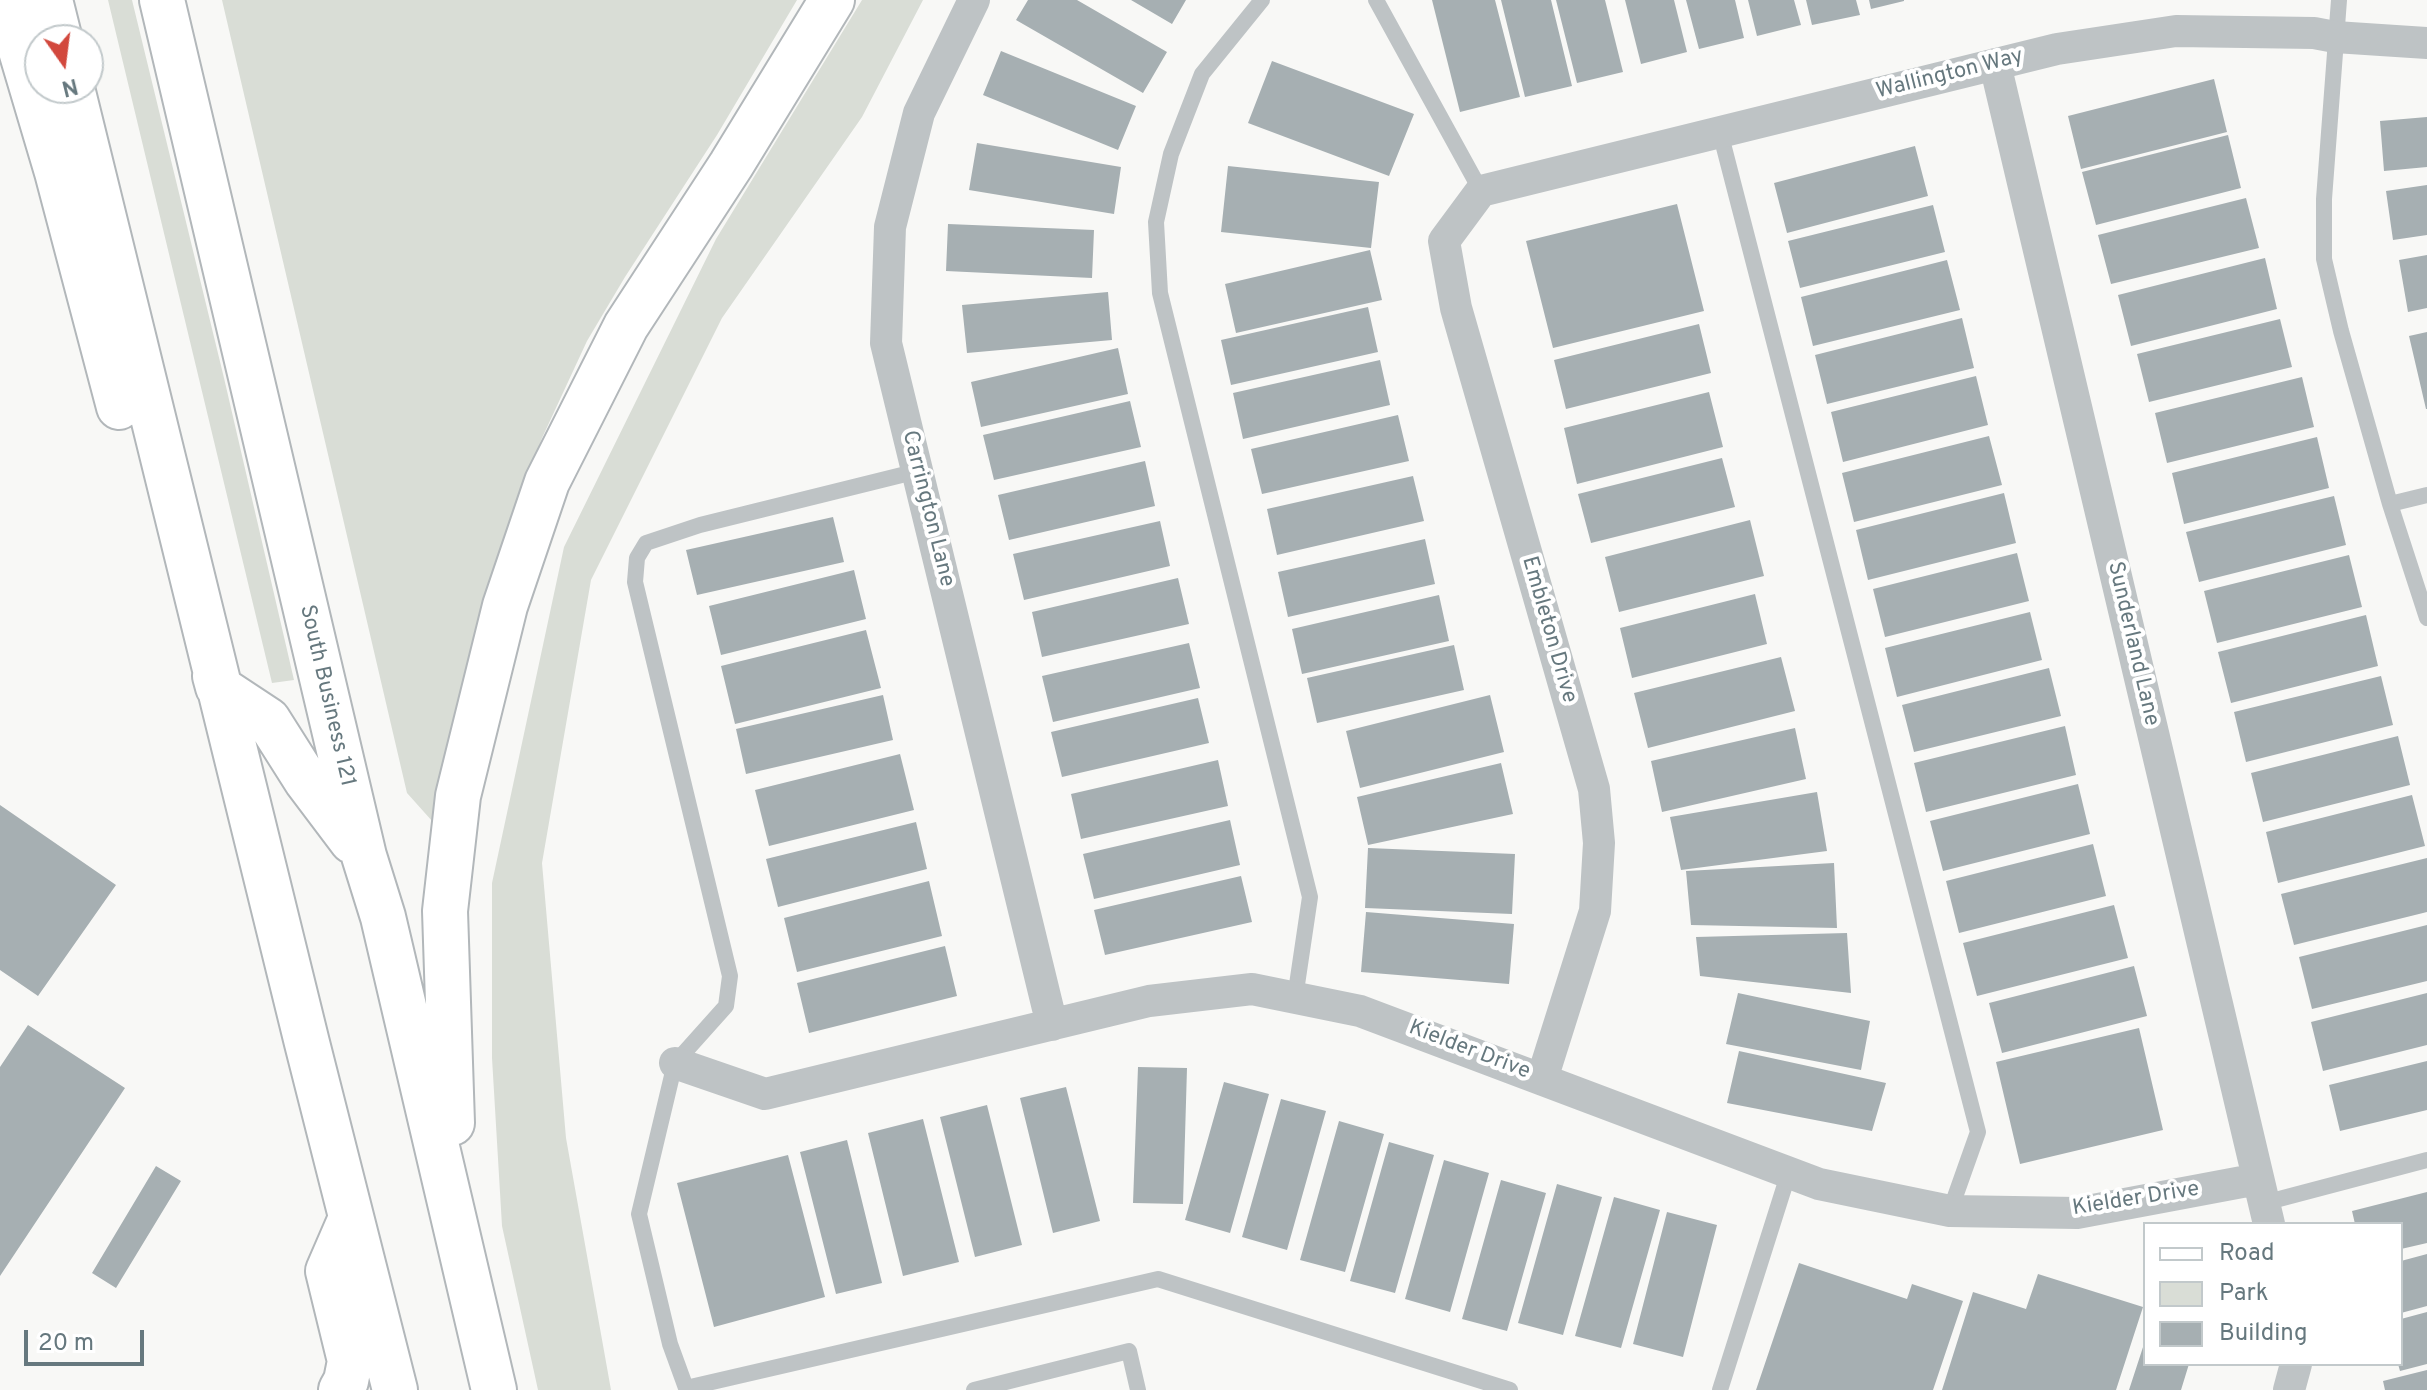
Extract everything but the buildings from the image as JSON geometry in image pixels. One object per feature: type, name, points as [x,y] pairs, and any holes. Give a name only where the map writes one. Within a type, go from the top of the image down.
[{"type":"main road","points":[[6,0],[57,172],[120,410],[218,687],[268,720],[306,780],[364,856]]},
{"type":"main road","points":[[50,0],[56,24]]},
{"type":"main road","name":"South Business 121","points":[[162,0],[494,1390]]},
{"type":"main road","points":[[465,1269],[449,1099],[445,911],[458,796],[505,606],[547,482],[626,326],[731,165],[832,0]]},
{"type":"main road","points":[[76,104],[218,687],[395,1390]]},
{"type":"main road","points":[[341,1390],[350,1361],[328,1271],[351,1218]]},
{"type":"street","name":"Carrington Lane","points":[[974,0],[919,113],[890,227],[886,343],[1052,1025]]},
{"type":"street","name":"Wallington Way","points":[[1481,191],[2057,49],[2176,31],[2314,33],[2427,43]]},
{"type":"street","name":"Sunderland Lane","points":[[1995,64],[2264,1202]]},
{"type":"street","name":"Embleton Drive","points":[[1481,191],[1444,241],[1456,308],[1594,789],[1599,843],[1595,911],[1542,1079]]},
{"type":"street","name":"Kielder Drive","points":[[675,1063],[765,1094],[1149,1001],[1252,989],[1360,1011],[1819,1184],[1950,1211],[2077,1213],[2264,1202]]},
{"type":"street","points":[[2289,1390],[2295,1366]]},
{"type":"lane","points":[[1262,0],[1202,74],[1171,154],[1156,222],[1160,293],[1310,897],[1295,998]]},
{"type":"lane","points":[[1376,0],[1481,191]]},
{"type":"lane","points":[[2339,0],[2324,199],[2324,259],[2390,504],[2427,618]]},
{"type":"lane","points":[[1720,132],[1978,1132],[1950,1211]]},
{"type":"lane","points":[[918,471],[700,525],[646,543],[637,558],[635,582],[730,976],[726,1006],[675,1063],[639,1214],[670,1344],[686,1388],[1158,1279],[1510,1390]]},
{"type":"lane","points":[[2390,504],[2427,495]]},
{"type":"lane","points":[[2264,1202],[2427,1160]]},
{"type":"lane","points":[[1720,1390],[1789,1172]]},
{"type":"lane","points":[[974,1390],[1129,1351],[1138,1390]]},
{"type":"green space","points":[[108,0],[132,0],[294,680],[272,683]]},
{"type":"green space","points":[[222,0],[797,0],[717,135],[587,341],[542,438],[500,550],[465,689],[441,831],[407,793]]},
{"type":"green space","points":[[862,0],[923,0],[862,117],[722,318],[591,580],[542,863],[566,1138],[611,1390],[538,1390],[502,1226],[492,1058],[492,883],[564,547],[716,239]]}]
